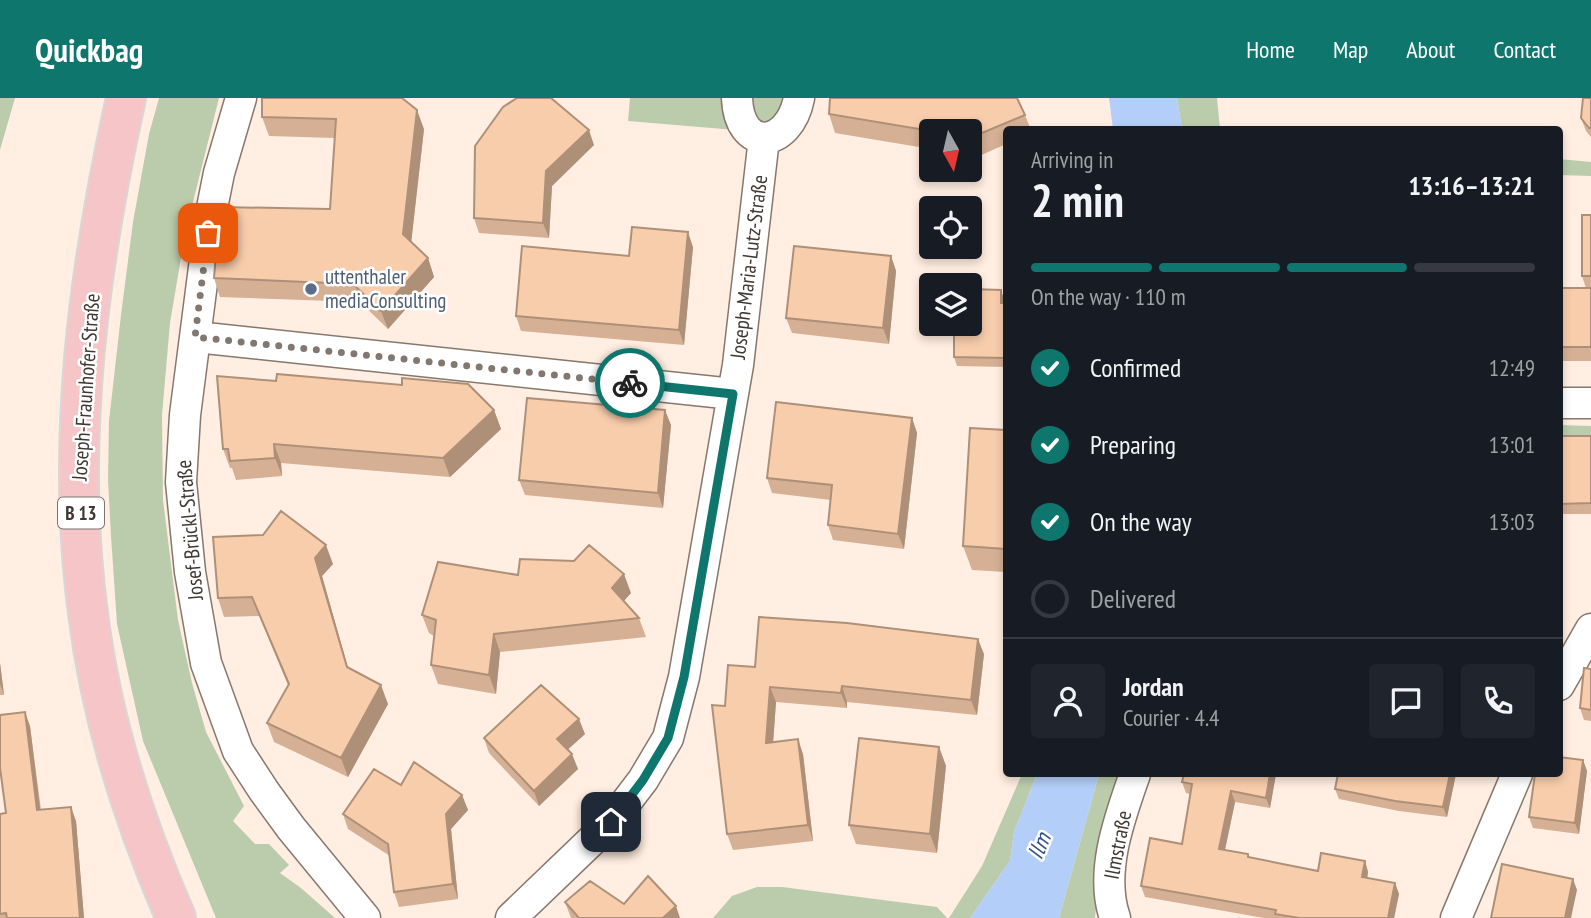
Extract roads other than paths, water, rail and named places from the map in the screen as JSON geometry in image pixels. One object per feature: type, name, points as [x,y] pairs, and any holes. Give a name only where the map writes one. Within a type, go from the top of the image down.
[{"type":"main road","name":"Joseph-Fraunhofer-Straße","points":[[126,98],[106,198],[85,339],[80,483],[84,586],[95,659],[116,747],[136,814],[176,918]]},
{"type":"street","name":"Josef-Brückl-Straße","points":[[241,98],[219,173],[211,213],[185,415],[181,482],[190,572],[206,663],[221,709],[245,761],[291,828],[365,918]]},
{"type":"street","points":[[737,98],[738,112],[747,131],[764,138],[774,136],[787,127],[793,119],[799,98]]},
{"type":"street","name":"Joseph-Maria-Lutz-Straße","points":[[511,918],[611,822],[643,780],[668,738],[684,677],[733,394],[764,138]]},
{"type":"street","points":[[195,337],[733,394]]},
{"type":"street","points":[[1563,403],[1591,403]]},
{"type":"street","points":[[1563,678],[1591,629]]},
{"type":"street","name":"Ilmstraße","points":[[1115,918],[1111,908],[1110,873],[1118,828],[1135,777]]},
{"type":"street","points":[[1456,918],[1516,777]]},
{"type":"water","points":[[1109,98],[1177,98],[1182,126],[1113,126]]},
{"type":"water","name":"Ilm","points":[[1036,777],[1098,777],[1059,918],[970,918],[1010,861],[1014,832]]},
{"type":"place","name":"uttenthaler mediaConsulting","points":[[311,289]]}]
